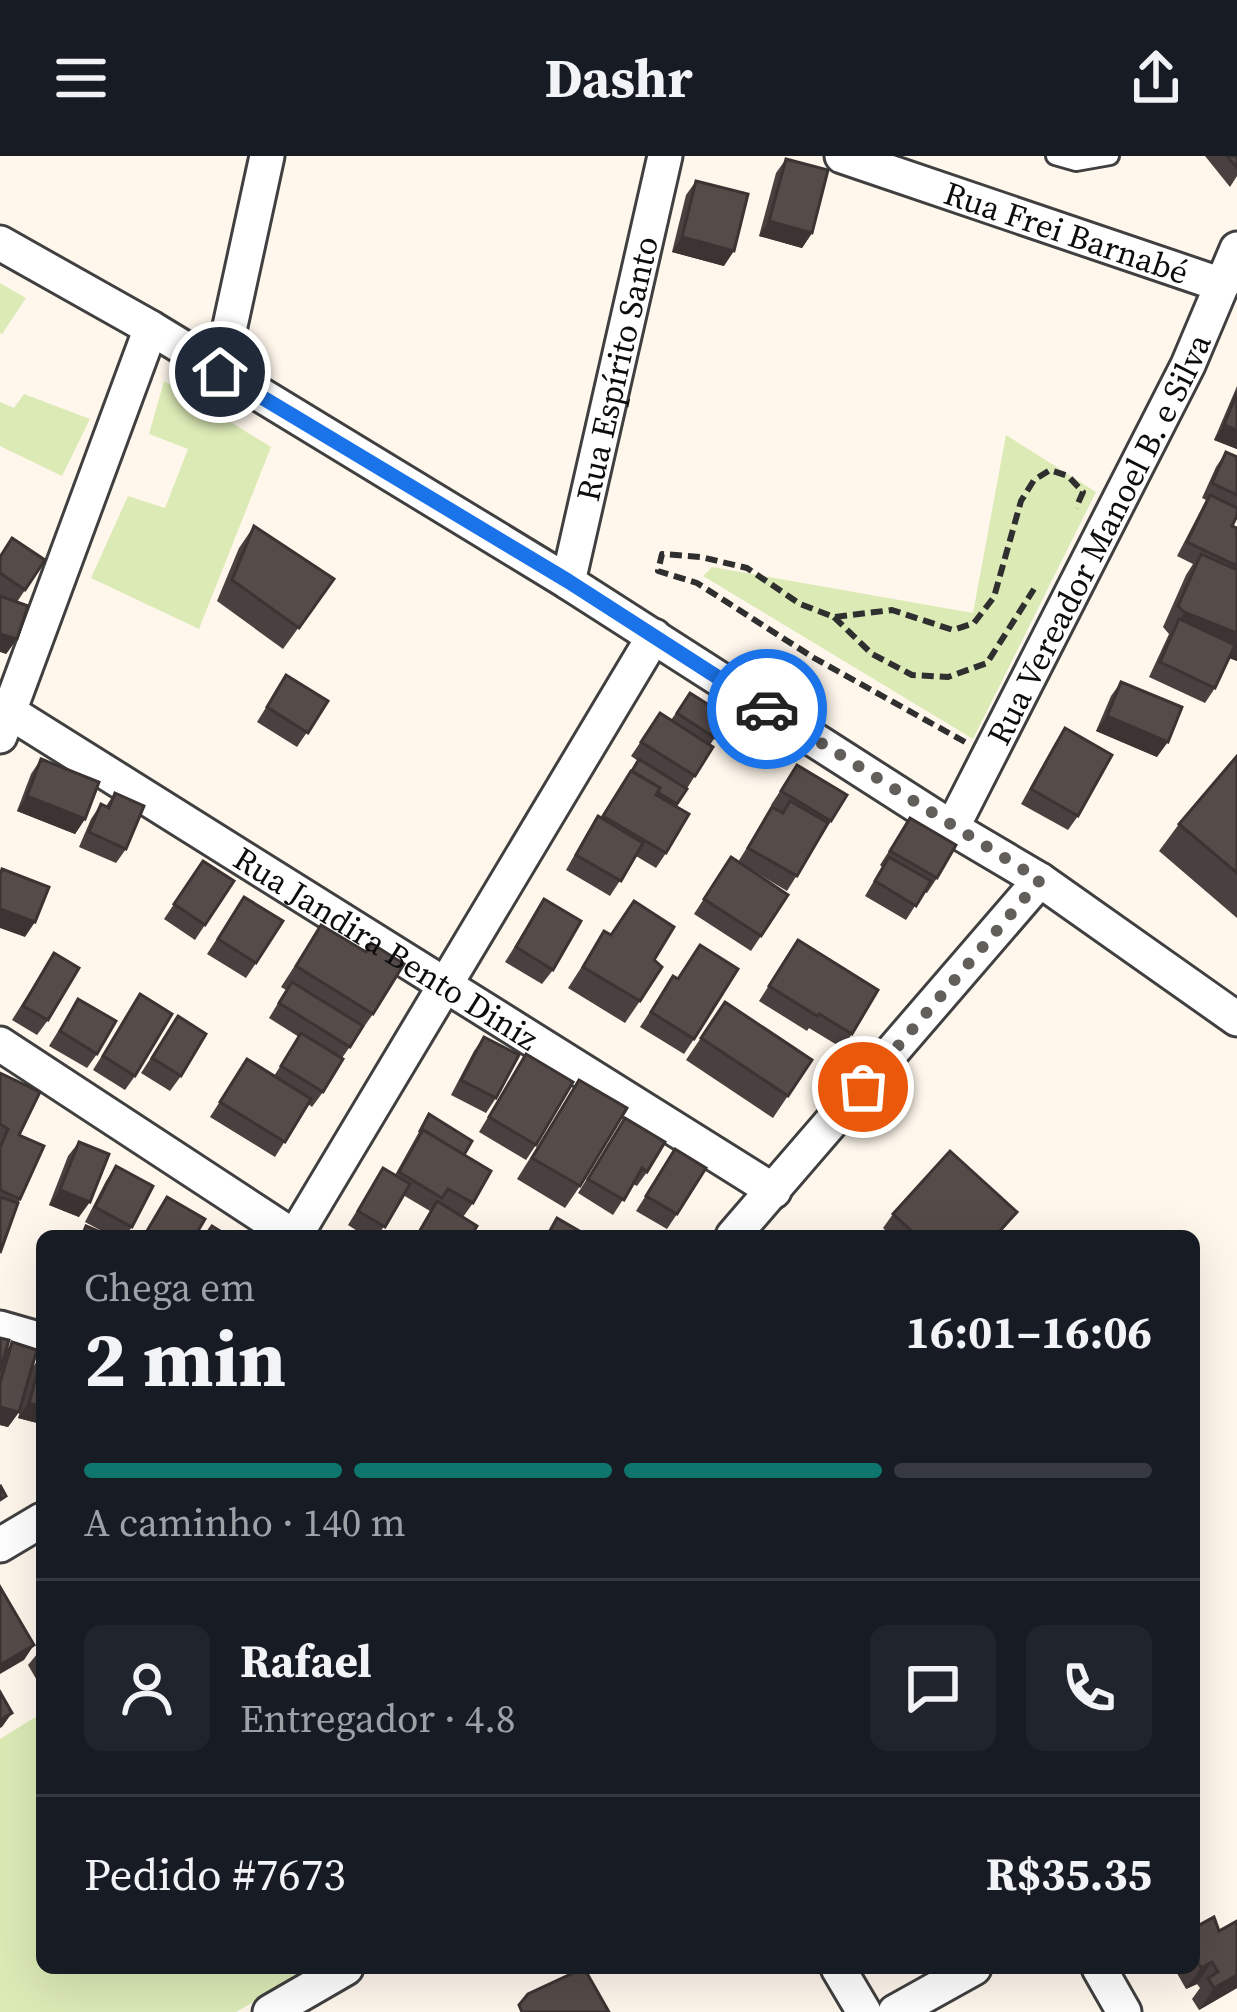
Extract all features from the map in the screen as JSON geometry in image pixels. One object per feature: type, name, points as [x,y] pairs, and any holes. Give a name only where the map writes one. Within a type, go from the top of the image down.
[{"type":"street","points":[[220,372],[267,156]]},
{"type":"street","name":"Rua Espírito Santo","points":[[568,581],[665,156]]},
{"type":"street","name":"Rua Frei Barnabé","points":[[842,156],[1222,285]]},
{"type":"street","points":[[0,243],[151,328],[568,581],[1040,880],[1237,1019]]},
{"type":"street","name":"Rua Vereador Manoel B. e Silva","points":[[952,828],[1188,365],[1237,248]]},
{"type":"street","points":[[3,718],[151,328]]},
{"type":"street","points":[[298,1230],[654,636]]},
{"type":"street","name":"Rua Jandira Bento Diniz","points":[[3,718],[449,984],[774,1191]]},
{"type":"street","points":[[738,1230],[1040,880]]},
{"type":"street","points":[[0,1044],[285,1230]]},
{"type":"street","points":[[0,1328],[36,1338]]},
{"type":"street","points":[[0,1545],[36,1524]]},
{"type":"street","points":[[270,2012],[336,1974]]},
{"type":"street","points":[[842,1974],[864,2012]]},
{"type":"street","points":[[895,2012],[963,1974]]},
{"type":"street","points":[[1103,1974],[1124,2012]]},
{"type":"lane","points":[[1055,156],[1076,162],[1110,156]]},
{"type":"path","points":[[834,617],[892,610],[953,629],[974,623],[994,597],[1021,501],[1034,480],[1051,470],[1068,476],[1083,492],[1072,516]]},
{"type":"path","points":[[979,748],[926,723],[697,583],[658,572],[662,554],[746,568],[800,604],[834,617],[872,654],[912,674],[948,677],[987,664],[1041,578]]},
{"type":"green space","points":[[0,283],[26,298],[2,334],[0,333]]},
{"type":"green space","points":[[164,381],[271,447],[199,629],[91,578],[128,496],[165,508],[188,449],[149,434]]},
{"type":"green space","points":[[24,394],[90,419],[62,476],[0,446],[0,402],[14,408]]},
{"type":"green space","points":[[1006,435],[1096,492],[973,739],[703,576],[712,567],[973,613]]},
{"type":"green space","points":[[36,1717],[36,1974],[302,1974],[236,2012],[0,2012],[0,1739]]},
{"type":"building","points":[[786,159],[828,170],[812,233],[769,221]]},
{"type":"building","points":[[696,181],[748,194],[734,251],[682,237]]},
{"type":"building","points":[[1237,393],[1237,430],[1224,425]]},
{"type":"building","points":[[1226,452],[1237,457],[1237,495],[1212,483]]},
{"type":"building","points":[[1210,495],[1237,508],[1232,526],[1237,528],[1237,566],[1187,542]]},
{"type":"building","points":[[254,526],[334,579],[299,628],[232,580]]},
{"type":"building","points":[[12,538],[45,560],[25,590],[0,573],[0,557]]},
{"type":"building","points":[[1201,554],[1237,570],[1237,633],[1178,606]]},
{"type":"building","points":[[0,596],[28,606],[17,639],[0,634]]},
{"type":"building","points":[[1179,619],[1235,645],[1215,688],[1160,662]]},
{"type":"building","points":[[286,675],[328,701],[308,733],[267,707]]},
{"type":"building","points":[[1121,682],[1182,707],[1168,742],[1107,716]]},
{"type":"building","points":[[690,693],[728,717],[715,738],[677,713]]},
{"type":"building","points":[[660,713],[713,747],[695,776],[641,742]]},
{"type":"building","points":[[1065,728],[1112,755],[1078,816],[1031,789]]},
{"type":"building","points":[[1237,756],[1237,873],[1179,824]]},
{"type":"building","points":[[41,759],[99,782],[85,819],[27,796]]},
{"type":"building","points":[[639,759],[687,789],[677,804],[632,771]]},
{"type":"building","points":[[797,765],[847,795],[831,821],[781,791]]},
{"type":"building","points":[[631,771],[660,788],[656,795],[689,814],[666,853],[603,816]]},
{"type":"building","points":[[115,793],[144,806],[126,849],[89,832],[101,804],[109,808]]},
{"type":"building","points":[[790,801],[828,823],[797,876],[748,848],[772,807],[783,813]]},
{"type":"building","points":[[598,816],[643,843],[621,881],[576,855]]},
{"type":"building","points":[[910,818],[956,845],[937,878],[890,851]]},
{"type":"building","points":[[731,857],[788,895],[761,936],[704,899]]},
{"type":"building","points":[[889,857],[931,881],[916,906],[875,881]]},
{"type":"building","points":[[203,861],[234,881],[205,925],[174,904]]},
{"type":"building","points":[[2,869],[49,887],[35,922],[0,909]]},
{"type":"building","points":[[244,897],[283,921],[256,963],[218,939]]},
{"type":"building","points":[[544,899],[581,921],[553,970],[516,947]]},
{"type":"building","points":[[634,901],[674,927],[654,960],[662,967],[640,1001],[583,967],[604,931],[611,935]]},
{"type":"building","points":[[321,925],[366,952],[371,943],[404,964],[373,1014],[296,966]]},
{"type":"building","points":[[798,940],[878,990],[852,1034],[769,986]]},
{"type":"building","points":[[700,945],[738,969],[694,1039],[651,1012]]},
{"type":"building","points":[[54,953],[79,968],[48,1020],[23,1006]]},
{"type":"building","points":[[292,982],[363,1026],[350,1047],[279,1003]]},
{"type":"building","points":[[140,994],[172,1014],[135,1076],[103,1056]]},
{"type":"building","points":[[78,999],[116,1021],[97,1054],[60,1031]]},
{"type":"building","points":[[725,1002],[812,1060],[788,1096],[701,1038]]},
{"type":"building","points":[[178,1016],[206,1034],[181,1076],[152,1058]]},
{"type":"building","points":[[301,1033],[343,1059],[323,1092],[281,1066]]},
{"type":"building","points":[[484,1037],[519,1055],[496,1098],[461,1080]]},
{"type":"building","points":[[526,1054],[573,1082],[536,1145],[489,1117]]},
{"type":"building","points":[[247,1059],[311,1099],[285,1142],[220,1102]]},
{"type":"building","points":[[0,1073],[40,1092],[19,1135],[44,1146],[20,1199],[0,1190],[0,1148],[8,1129],[0,1124]]},
{"type":"building","points":[[579,1080],[627,1108],[580,1186],[532,1158]]},
{"type":"building","points":[[429,1114],[472,1141],[464,1155],[420,1131]]},
{"type":"building","points":[[625,1118],[665,1142],[647,1172],[642,1168],[624,1200],[588,1179]]},
{"type":"building","points":[[423,1130],[491,1171],[473,1203],[448,1189],[442,1198],[399,1172]]},
{"type":"building","points":[[79,1142],[109,1154],[90,1202],[60,1190]]},
{"type":"building","points":[[675,1149],[706,1168],[677,1214],[646,1196]]},
{"type":"building","points":[[950,1151],[1017,1212],[1000,1230],[910,1230],[893,1214]]},
{"type":"building","points":[[116,1166],[153,1186],[132,1227],[95,1207]]},
{"type":"building","points":[[383,1168],[410,1184],[385,1227],[358,1211]]},
{"type":"building","points":[[0,1197],[18,1203],[0,1253]]},
{"type":"building","points":[[167,1197],[205,1219],[199,1230],[148,1230]]},
{"type":"building","points":[[437,1201],[477,1226],[475,1230],[420,1230]]},
{"type":"building","points":[[557,1218],[578,1230],[550,1230]]},
{"type":"building","points":[[0,1338],[9,1340],[0,1371]]},
{"type":"building","points":[[12,1342],[36,1350],[19,1412],[0,1407],[0,1383]]},
{"type":"building","points":[[36,1378],[36,1405],[29,1403]]},
{"type":"building","points":[[0,1587],[34,1645],[0,1665]]},
{"type":"building","points":[[0,1692],[12,1713],[0,1720]]},
{"type":"building","points":[[1214,1917],[1219,1931],[1237,1921],[1237,1975],[1214,1988],[1208,1978],[1218,1972],[1212,1962],[1200,1966],[1200,1925]]},
{"type":"building","points":[[571,1974],[587,1974],[609,2012],[522,2012],[519,2005],[528,1994]]},
{"type":"way so far","points":[[767,709],[1040,880],[863,1087]]},
{"type":"route","points":[[220,372],[568,581],[767,709]]}]
